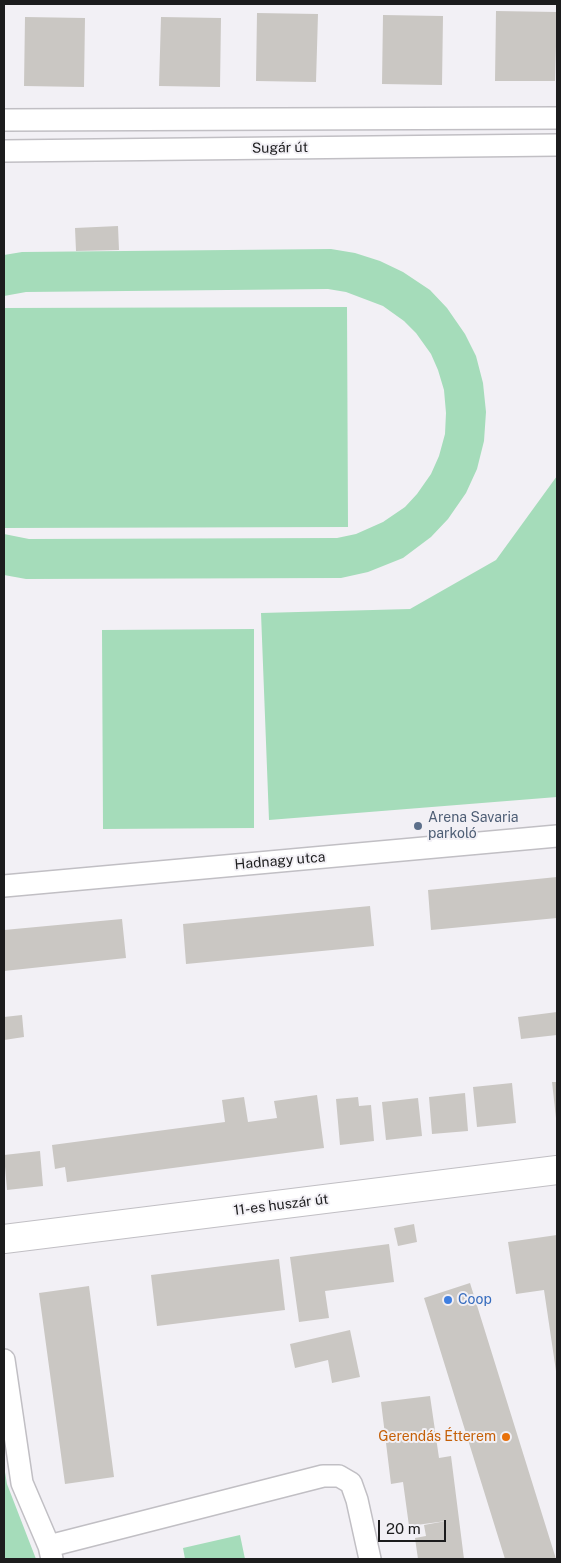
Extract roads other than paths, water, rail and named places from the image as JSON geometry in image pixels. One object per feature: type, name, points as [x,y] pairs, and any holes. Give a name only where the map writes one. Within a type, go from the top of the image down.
[{"type":"main road","name":"11-es huszár út","points":[[4,1239],[557,1170]]},
{"type":"street","name":"Sugár út","points":[[4,120],[557,118]]},
{"type":"street","name":"Sugár út","points":[[4,151],[557,145]]},
{"type":"street","name":"Hadnagy utca","points":[[4,886],[557,836]]},
{"type":"street","points":[[4,1360],[22,1483],[51,1552],[322,1476],[339,1476],[350,1483],[357,1500],[370,1559]]},
{"type":"place","name":"Arena Savaria parkoló","points":[[418,826]]},
{"type":"place","name":"Coop","points":[[448,1300]]},
{"type":"place","name":"Gerendás Étterem","points":[[506,1437]]}]
